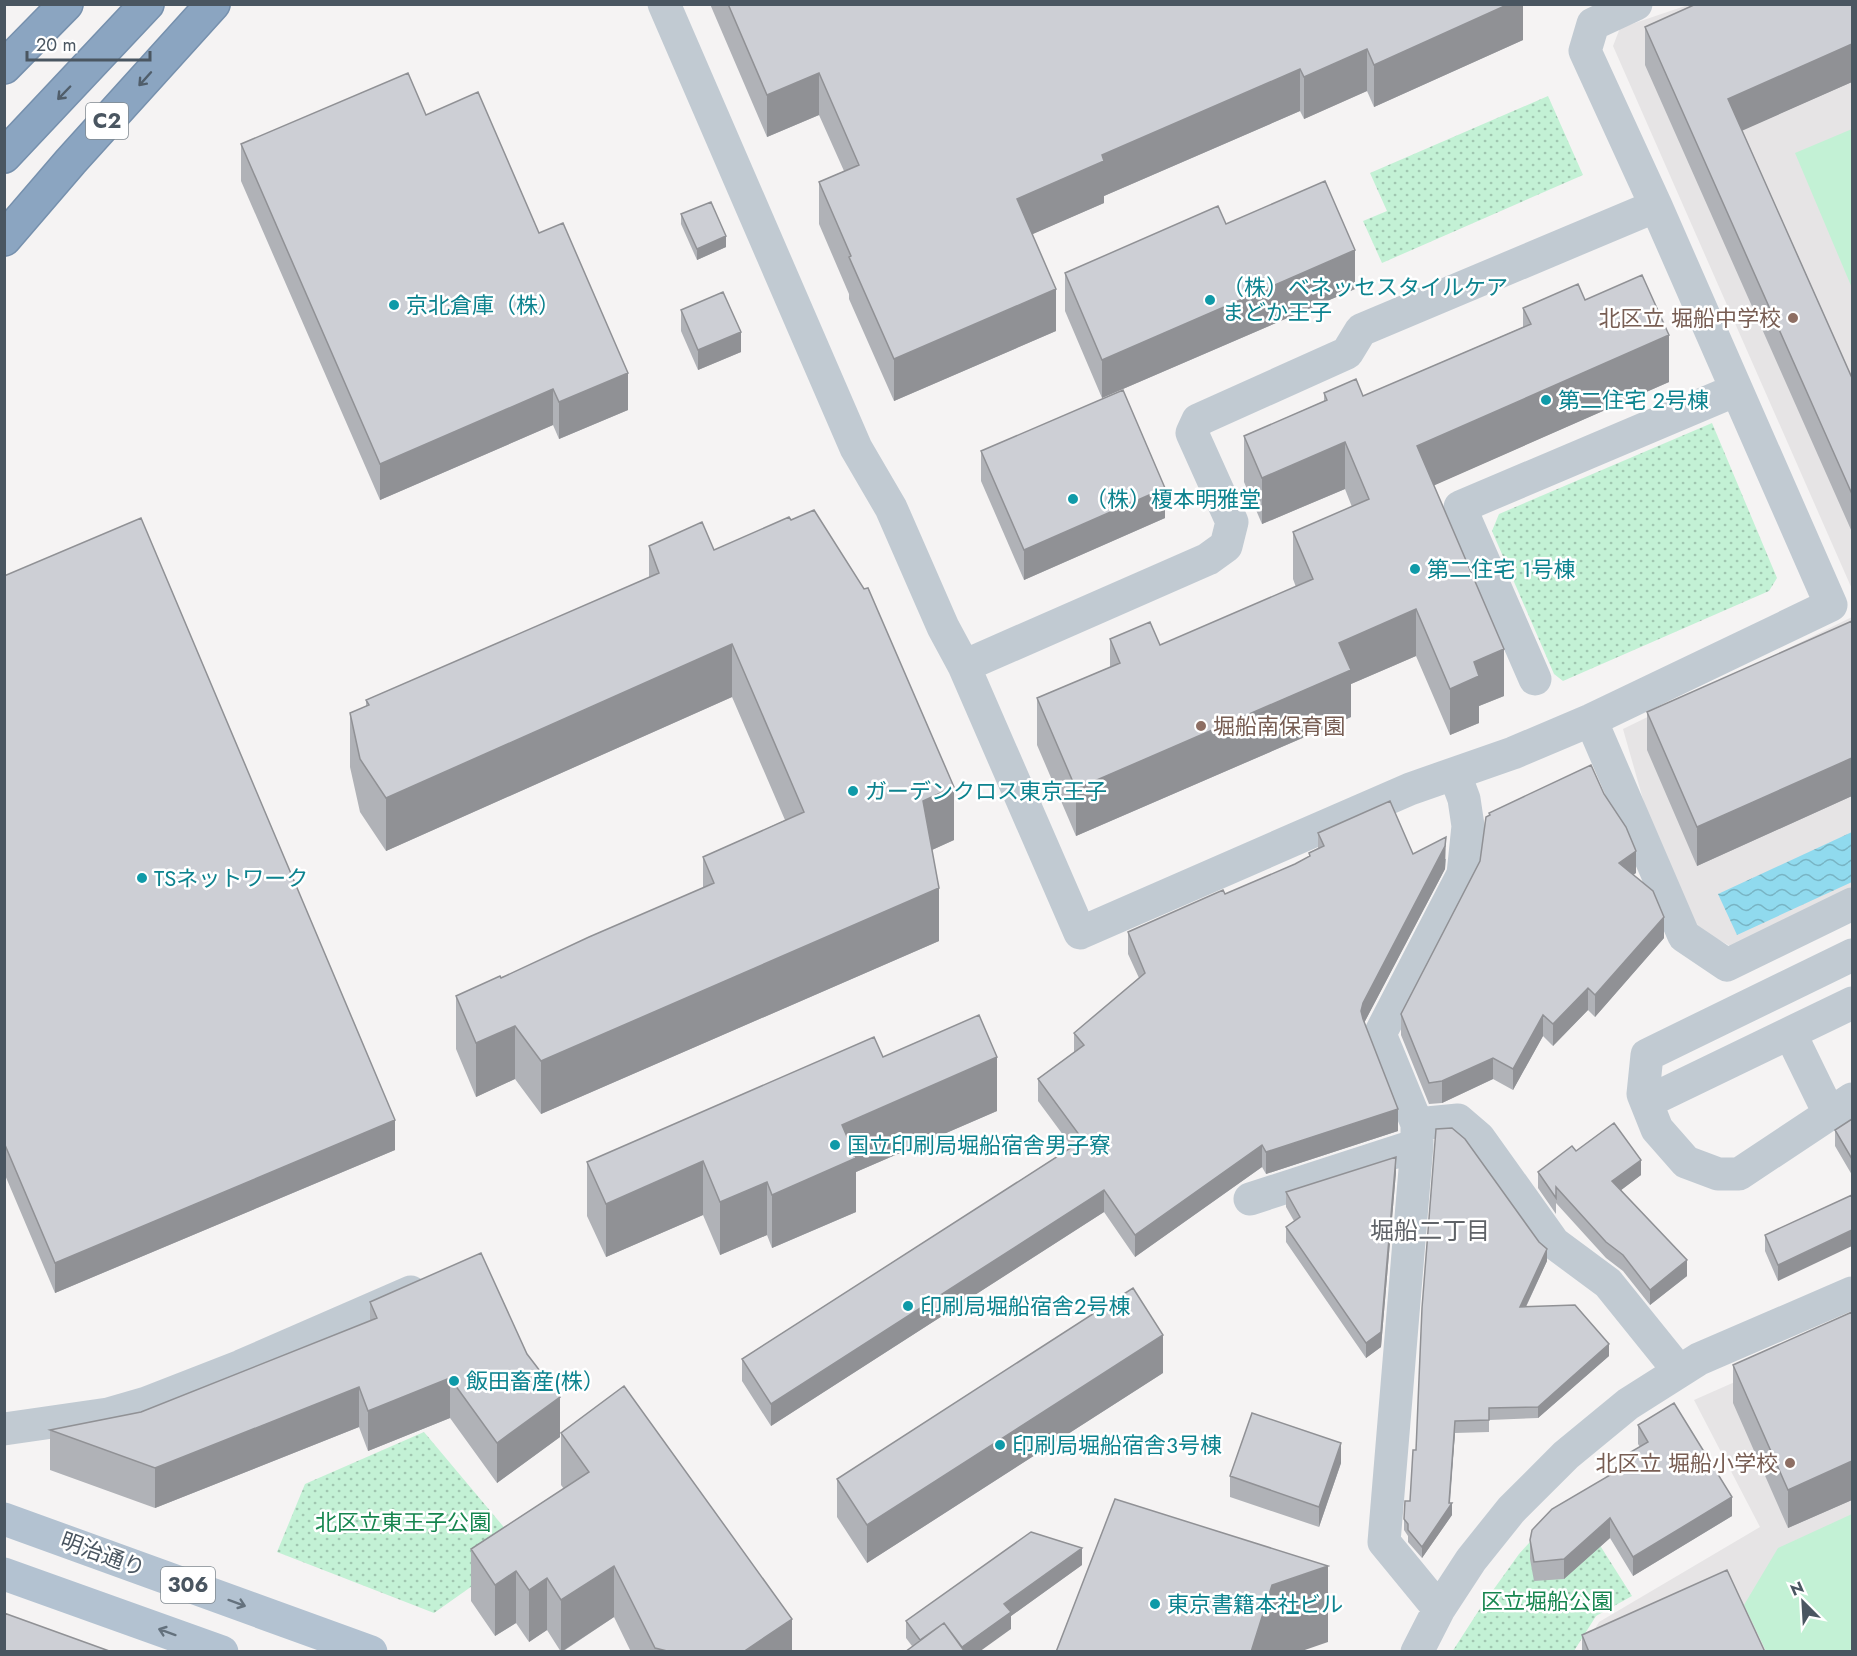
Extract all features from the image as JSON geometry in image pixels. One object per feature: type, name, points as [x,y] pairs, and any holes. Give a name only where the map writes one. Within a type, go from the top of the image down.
[{"type":"highway","points":[[4,67],[66,4]]},
{"type":"highway","name":"C2","points":[[4,156],[147,4]]},
{"type":"highway","name":"C2","points":[[4,239],[213,4]]},
{"type":"main road","name":"明治通り","points":[[4,1519],[371,1652]]},
{"type":"main road","name":"306","points":[[4,1574],[222,1652]]},
{"type":"street","points":[[663,4],[856,448],[891,508],[943,627],[964,666],[1080,933],[1410,789],[1513,753],[1591,720],[1831,605],[1585,51],[1593,24],[1636,4]]},
{"type":"street","points":[[964,666],[1208,559],[1226,546],[1232,522],[1192,433],[1198,420],[1347,353],[1361,330],[1656,207]]},
{"type":"street","points":[[1534,679],[1460,507],[1736,390]]},
{"type":"street","points":[[1591,720],[1684,936],[1727,965],[1852,904]]},
{"type":"street","points":[[1439,1609],[1384,1542],[1417,1135],[1380,1034],[1463,874],[1468,826],[1464,799],[1455,774]]},
{"type":"street","points":[[1790,1033],[1841,1107],[1739,1174],[1718,1174],[1686,1162],[1657,1129],[1643,1094],[1647,1055],[1852,956]]},
{"type":"street","points":[[1647,1102],[1852,1003]]},
{"type":"street","points":[[1250,1199],[1458,1120],[1479,1138],[1554,1243],[1608,1283],[1679,1371]]},
{"type":"street","points":[[4,1429],[108,1414],[146,1403],[241,1366],[433,1282]]},
{"type":"street","points":[[1417,1652],[1439,1609],[1471,1560],[1511,1509],[1566,1455],[1628,1404],[1699,1359],[1852,1293]]},
{"type":"shaded area","name":"北区立 堀船中学校","points":[[1688,5],[1852,5],[1852,589],[1613,46],[1620,28]]},
{"type":"shaded area","points":[[1852,617],[1852,887],[1730,946],[1692,925],[1650,824],[1623,729]]},
{"type":"shaded area","name":"北区立 堀船小学校","points":[[1852,1330],[1852,1651],[1581,1652],[1599,1622],[1760,1527],[1694,1400]]},
{"type":"green space","points":[[1548,96],[1583,175],[1382,263],[1363,221],[1387,211],[1370,173]]},
{"type":"green space","points":[[1852,129],[1852,288],[1795,153]]},
{"type":"green space","points":[[1712,423],[1777,578],[1769,591],[1563,681],[1554,674],[1492,531],[1499,514]]},
{"type":"green space","name":"北区立東王子公園","points":[[424,1432],[523,1550],[434,1613],[277,1552],[305,1484]]},
{"type":"green space","name":"区立堀船公園","points":[[1570,1498],[1632,1596],[1596,1616],[1574,1651],[1452,1652],[1519,1554]]},
{"type":"green space","points":[[1852,1514],[1852,1651],[1766,1651],[1744,1605],[1778,1548]]},
{"type":"water","points":[[1852,832],[1852,882],[1737,935],[1718,894]]},
{"type":"building","points":[[728,4],[1509,4],[1374,65],[1367,49],[1304,77],[1300,69],[1102,155],[1104,161],[1017,199],[1056,289],[894,359],[819,182],[859,165],[819,73],[767,95]]},
{"type":"building","points":[[1696,4],[1852,4],[1852,44],[1728,99],[1852,378],[1852,494],[1645,27]]},
{"type":"building","name":"京北倉庫（株）","points":[[408,73],[426,115],[478,92],[539,233],[563,223],[628,373],[559,402],[553,389],[380,464],[241,144]]},
{"type":"building","points":[[1325,181],[1355,250],[1102,360],[1065,273],[1218,206],[1226,224]]},
{"type":"building","points":[[711,202],[726,236],[697,249],[681,214]]},
{"type":"building","points":[[1642,275],[1669,335],[1417,446],[1504,649],[1474,662],[1479,676],[1450,689],[1416,609],[1339,643],[1351,670],[1076,789],[1037,698],[1120,663],[1110,639],[1150,622],[1160,645],[1313,579],[1293,532],[1369,499],[1345,442],[1262,478],[1244,436],[1327,400],[1324,393],[1356,379],[1363,396],[1531,324],[1523,308],[1578,284],[1585,300]]},
{"type":"building","points":[[723,292],[741,332],[698,350],[681,310]]},
{"type":"building","name":"（株）榎本明雅堂","points":[[1123,390],[1165,488],[1024,550],[981,451]]},
{"type":"building","points":[[814,510],[864,589],[868,588],[954,787],[923,801],[939,888],[541,1061],[515,1026],[476,1043],[456,996],[714,883],[703,857],[804,812],[732,644],[386,798],[360,759],[350,713],[369,705],[366,700],[659,573],[649,546],[702,522],[714,550],[789,517],[791,520]]},
{"type":"building","name":"TSネットワーク","points":[[141,518],[395,1120],[55,1263],[4,1145],[4,576]]},
{"type":"building","points":[[1852,621],[1852,758],[1697,827],[1647,712]]},
{"type":"building","points":[[1591,765],[1604,794],[1626,827],[1636,851],[1619,863],[1653,891],[1664,917],[1595,995],[1588,988],[1553,1024],[1543,1015],[1513,1069],[1493,1058],[1442,1081],[1429,1083],[1401,1014],[1480,861],[1486,817],[1490,815],[1489,813]]},
{"type":"building","points":[[1390,801],[1413,854],[1446,837],[1445,846],[1363,1003],[1361,1011],[1398,1109],[1266,1152],[1262,1145],[1135,1235],[1104,1190],[771,1404],[742,1359],[1083,1140],[1038,1079],[1084,1045],[1074,1033],[1145,973],[1128,932],[1223,890],[1225,894],[1295,864],[1310,856],[1309,853],[1324,846],[1318,833]]},
{"type":"building","points":[[979,1015],[997,1057],[842,1125],[856,1158],[772,1195],[767,1182],[720,1202],[703,1161],[606,1204],[587,1162],[874,1037],[883,1057]]},
{"type":"building","points":[[1852,1119],[1852,1159],[1835,1130]]},
{"type":"building","points":[[1614,1123],[1641,1160],[1612,1181],[1687,1260],[1650,1290],[1623,1255],[1606,1242],[1556,1187],[1556,1198],[1538,1172],[1572,1146],[1576,1151]]},
{"type":"building","points":[[1452,1128],[1465,1139],[1539,1242],[1547,1249],[1520,1307],[1575,1305],[1609,1344],[1538,1407],[1489,1408],[1489,1420],[1455,1421],[1449,1503],[1452,1503],[1422,1547],[1408,1530],[1408,1524],[1404,1519],[1405,1501],[1410,1501],[1413,1450],[1416,1450],[1422,1308],[1436,1129]]},
{"type":"building","points":[[1396,1157],[1381,1332],[1366,1343],[1286,1227],[1300,1217],[1286,1192]]},
{"type":"building","points":[[1852,1195],[1852,1230],[1778,1265],[1765,1235]]},
{"type":"building","points":[[481,1253],[527,1354],[560,1397],[497,1443],[450,1378],[368,1411],[359,1387],[155,1468],[50,1430],[141,1412],[377,1318],[370,1302]]},
{"type":"building","points":[[1133,1288],[1163,1335],[867,1525],[837,1479]]},
{"type":"building","points":[[1852,1312],[1852,1461],[1788,1490],[1733,1365]]},
{"type":"building","points":[[624,1386],[792,1619],[743,1652],[671,1652],[655,1648],[614,1566],[561,1600],[547,1578],[529,1590],[516,1571],[495,1585],[471,1549],[589,1472],[561,1433]]},
{"type":"building","points":[[1674,1403],[1732,1497],[1633,1557],[1610,1518],[1564,1559],[1534,1562],[1530,1540],[1532,1530],[1552,1509],[1634,1461],[1629,1453],[1648,1442],[1638,1425]]},
{"type":"building","points":[[1252,1413],[1341,1443],[1319,1507],[1230,1476]]},
{"type":"building","points":[[1115,1499],[1328,1566],[1272,1585],[1251,1652],[1056,1652]]},
{"type":"building","points":[[1031,1532],[1082,1548],[1004,1604],[1011,1612],[962,1647],[944,1623],[920,1640],[906,1621]]},
{"type":"building","points":[[1727,1570],[1765,1652],[1589,1652],[1582,1635]]},
{"type":"building","points":[[4,1613],[112,1652],[4,1652]]},
{"type":"building","points":[[944,1623],[965,1652],[905,1652]]},
{"type":"place","name":"（株）ベネッセスタイルケア まどか王子","points":[[1210,300]]},
{"type":"place","name":"京北倉庫（株）","points":[[394,305]]},
{"type":"place","name":"北区立 堀船中学校","points":[[1793,318]]},
{"type":"place","name":"第二住宅 2号棟","points":[[1546,400]]},
{"type":"place","name":"（株）榎本明雅堂","points":[[1073,499]]},
{"type":"place","name":"第二住宅 1号棟","points":[[1415,569]]},
{"type":"place","name":"堀船南保育園","points":[[1201,726]]},
{"type":"place","name":"ガーデンクロス東京王子","points":[[853,791]]},
{"type":"place","name":"TSネットワーク","points":[[142,878]]},
{"type":"place","name":"国立印刷局堀船宿舎男子寮","points":[[835,1145]]},
{"type":"place","name":"印刷局堀船宿舎2号棟","points":[[908,1306]]},
{"type":"place","name":"飯田畜産(株）","points":[[454,1381]]},
{"type":"place","name":"印刷局堀船宿舎3号棟","points":[[1000,1445]]},
{"type":"place","name":"北区立 堀船小学校","points":[[1790,1463]]},
{"type":"place","name":"東京書籍本社ビル","points":[[1155,1604]]},
{"type":"district","name":"堀船二丁目","points":[[1430,1231]]}]
